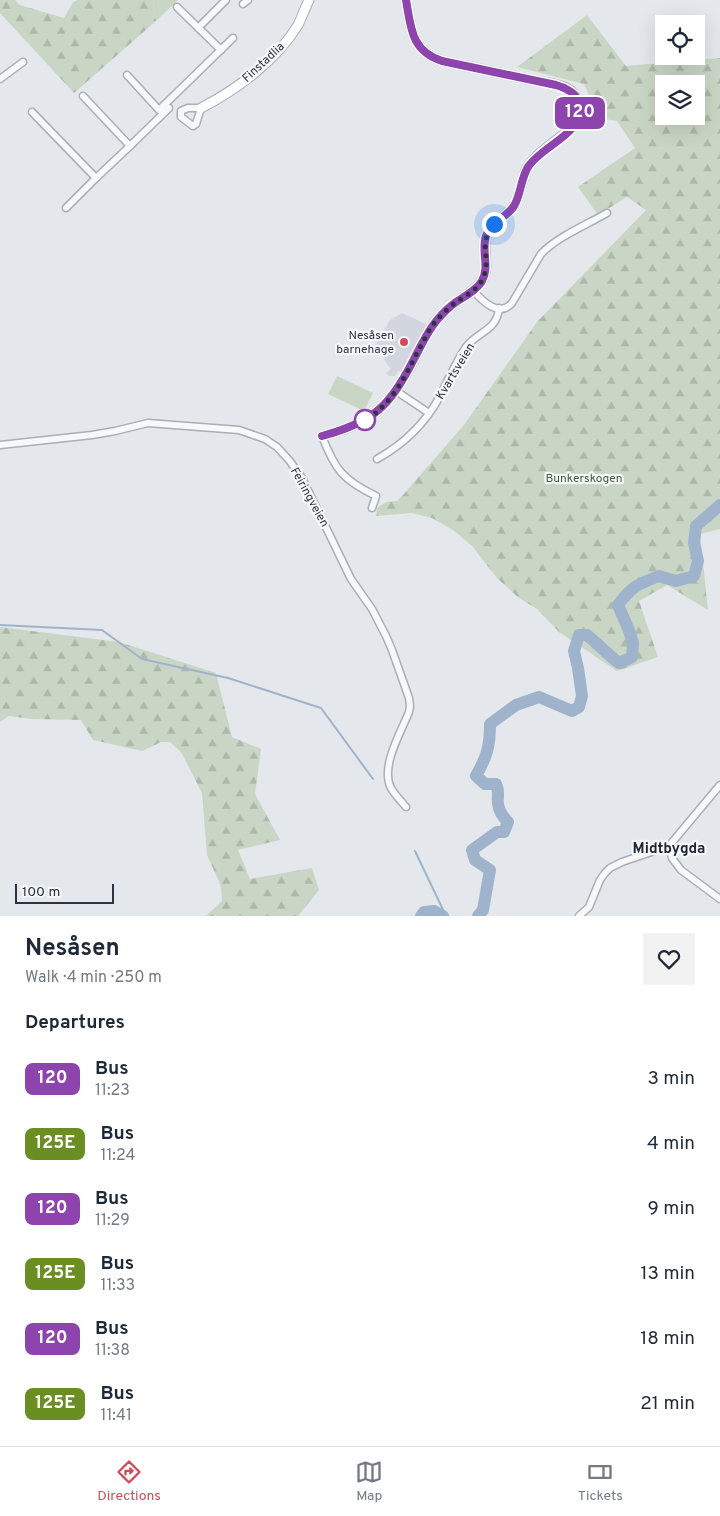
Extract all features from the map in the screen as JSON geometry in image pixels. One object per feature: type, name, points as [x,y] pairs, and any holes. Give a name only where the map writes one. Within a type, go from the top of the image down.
[{"type":"street","points":[[198,28],[226,0]]},
{"type":"street","name":"Finstadlia","points":[[201,108],[196,124],[193,126],[181,117],[181,111],[188,108],[201,108],[223,96],[268,61],[289,38],[309,0]]},
{"type":"street","points":[[372,508],[376,496],[348,480],[335,465],[322,436],[346,429],[368,418],[382,408],[396,391],[435,322],[480,284],[485,273],[485,244],[488,232],[513,206],[529,166],[577,122],[581,110],[580,103],[570,91],[560,86],[433,58],[421,50],[414,37],[406,0]]},
{"type":"street","points":[[177,7],[221,50]]},
{"type":"street","points":[[66,208],[130,146],[233,38]]},
{"type":"street","points":[[1,76],[23,62]]},
{"type":"street","points":[[127,75],[159,110],[166,107],[181,111]]},
{"type":"street","points":[[83,96],[130,146]]},
{"type":"street","points":[[32,112],[96,178]]},
{"type":"street","points":[[473,290],[490,306],[508,307],[541,254],[549,246],[606,213]]},
{"type":"street","name":"Kvartsveien","points":[[377,459],[402,443],[429,413],[439,398],[462,353],[474,338],[495,323],[498,319],[499,308]]},
{"type":"street","name":"Kvartsveien","points":[[396,391],[429,413]]},
{"type":"street","name":"Feiringveien","points":[[0,445],[92,435],[148,422],[239,430],[265,439],[277,447],[302,478],[351,578],[372,609],[392,650],[410,706],[389,762],[388,778],[391,788],[406,807]]},
{"type":"street","points":[[579,916],[589,907],[600,880],[610,868],[669,846],[720,785]]},
{"type":"street","points":[[669,846],[672,858],[680,870],[720,899]]},
{"type":"shaded area","points":[[402,313],[426,324],[402,372],[398,371],[395,376],[389,376],[386,373],[391,369],[383,358],[381,348],[377,349],[376,344],[390,320]]},
{"type":"green space","points":[[0,0],[15,0],[20,5],[64,18],[73,2],[78,0],[153,0],[156,21],[74,93],[0,13]]},
{"type":"green space","points":[[153,0],[178,0],[156,21]]},
{"type":"green space","name":"Bunkerskogen","points":[[587,15],[626,66],[655,64],[705,65],[705,59],[720,58],[720,529],[700,534],[708,610],[667,585],[639,601],[658,657],[617,671],[559,632],[537,609],[519,598],[497,578],[472,546],[453,530],[432,518],[412,513],[376,516],[377,508],[386,502],[397,501],[464,425],[537,322],[646,210],[627,197],[598,215],[578,187],[635,148],[617,121],[599,118],[584,84],[517,67]]},
{"type":"green space","points":[[337,376],[373,393],[364,411],[328,394]]},
{"type":"green space","points":[[0,627],[119,642],[216,673],[232,737],[261,749],[255,794],[280,840],[238,850],[250,879],[312,868],[319,890],[298,916],[206,916],[222,901],[221,886],[207,855],[202,793],[181,752],[170,742],[161,742],[142,751],[93,740],[81,720],[31,719],[9,716],[0,722]]},
{"type":"waterway","points":[[478,916],[483,910],[490,870],[475,860],[472,850],[497,832],[504,832],[508,822],[499,809],[496,784],[485,784],[476,776],[487,751],[490,724],[516,705],[539,697],[572,711],[579,707],[582,696],[574,651],[579,635],[587,635],[619,663],[632,657],[633,643],[618,605],[636,587],[659,576],[676,581],[694,576],[698,561],[694,543],[696,526],[720,505]]},
{"type":"waterway","points":[[0,625],[102,630],[142,659],[228,678],[321,708],[373,779]]},
{"type":"waterway","points":[[415,851],[446,916]]},
{"type":"waterway","points":[[421,916],[424,912],[434,911],[443,916]]},
{"type":"bus line","name":"120","points":[[322,436],[357,425],[373,415],[391,399],[435,322],[483,280],[486,269],[486,236],[497,221],[508,213],[513,206],[517,199],[524,174],[529,166],[577,122],[581,110],[580,103],[568,89],[442,61],[428,56],[418,46],[412,32],[406,0]]},
{"type":"place","name":"Nesåsen barnehage","points":[[404,342]]},
{"type":"district","name":"Midtbygda","points":[[669,848]]},
{"type":"route","points":[[365,420],[363,422],[391,399],[435,322],[442,314],[480,284],[486,269],[485,240],[494,224]]}]
